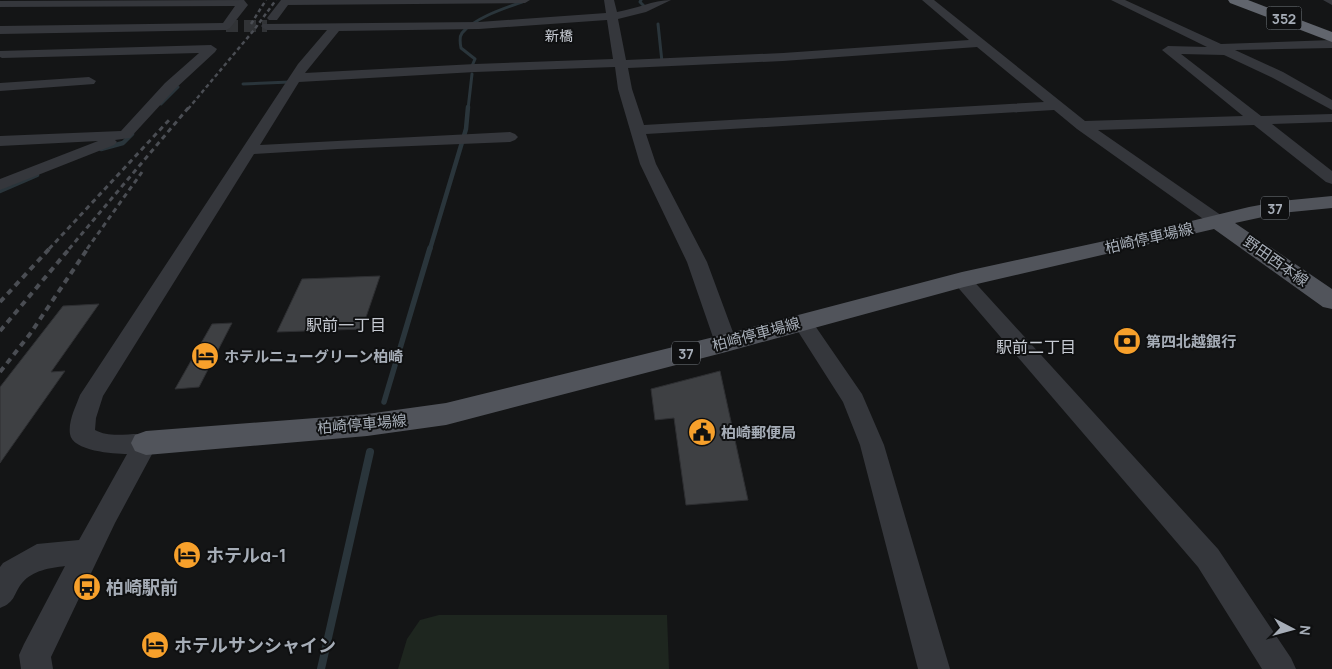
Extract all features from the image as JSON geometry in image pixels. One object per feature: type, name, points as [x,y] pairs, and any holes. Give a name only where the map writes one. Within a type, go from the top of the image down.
[{"type":"highway","name":"352","points":[[1235,0],[1332,37]]},
{"type":"main road","name":"柏崎停車場線","points":[[146,443],[367,425],[446,414],[726,343],[962,280],[1281,207],[1332,202]]},
{"type":"main road","name":"野田西本線","points":[[1219,222],[1332,300]]},
{"type":"street","points":[[525,0],[285,2],[270,22],[336,27],[492,25],[638,13],[666,0]]},
{"type":"street","points":[[609,0],[625,89],[648,164],[697,262],[726,343]]},
{"type":"street","points":[[927,0],[1082,126],[1219,222]]},
{"type":"street","points":[[1116,0],[1278,75],[1332,106]]},
{"type":"street","points":[[1328,0],[1332,2]]},
{"type":"street","points":[[0,4],[240,1],[242,5],[226,26],[0,30]]},
{"type":"street","points":[[37,669],[35,666],[35,655],[146,443],[105,444],[91,441],[82,434],[84,418],[92,395],[304,64],[336,27]]},
{"type":"street","points":[[1316,30],[1332,28]]},
{"type":"street","points":[[1,55],[40,30]]},
{"type":"street","points":[[295,78],[475,68],[783,57],[978,43]]},
{"type":"street","points":[[1332,44],[1225,50],[1168,50],[1332,180]]},
{"type":"street","points":[[0,185],[125,135],[170,86],[211,49],[1,55]]},
{"type":"street","points":[[0,87],[89,81]]},
{"type":"street","points":[[639,130],[1057,106]]},
{"type":"street","points":[[1082,126],[1332,118]]},
{"type":"street","points":[[0,141],[125,135]]},
{"type":"street","points":[[249,150],[338,144],[510,137]]},
{"type":"street","points":[[962,280],[1208,558],[1280,669]]},
{"type":"street","points":[[802,322],[854,400],[872,445],[934,669]]},
{"type":"street","points":[[0,594],[13,572],[37,557],[88,551]]},
{"type":"shaded area","points":[[439,615],[667,615],[669,669],[398,669],[407,639],[420,620]]},
{"type":"building","points":[[380,276],[362,329],[277,332],[302,279]]},
{"type":"building","points":[[99,304],[51,372],[65,371],[0,463],[0,387],[63,306]]},
{"type":"building","name":"ホテルニューグリーン柏崎","points":[[232,323],[199,387],[175,389],[212,324]]},
{"type":"building","points":[[720,371],[748,500],[686,505],[674,418],[655,420],[651,389]]},
{"type":"waterway","points":[[641,0],[640,2],[644,6]]},
{"type":"waterway","points":[[472,66],[475,59],[461,48],[460,38],[462,33],[482,18],[522,2]]},
{"type":"waterway","points":[[658,24],[662,62]]},
{"type":"waterway","points":[[468,109],[472,74]]},
{"type":"waterway","points":[[243,84],[290,82]]},
{"type":"waterway","points":[[161,104],[178,87]]},
{"type":"waterway","points":[[430,249],[466,129],[468,107]]},
{"type":"waterway","points":[[101,149],[123,143],[132,134]]},
{"type":"waterway","points":[[0,191],[37,175]]},
{"type":"waterway","points":[[384,402],[430,248]]},
{"type":"waterway","points":[[321,669],[370,452]]},
{"type":"tunnel","points":[[226,26],[267,26]]},
{"type":"railway","points":[[251,24],[266,0]]},
{"type":"railway","points":[[188,109],[254,30],[276,0]]},
{"type":"railway","points":[[69,249],[189,107]]},
{"type":"railway","points":[[49,249],[170,119]]},
{"type":"railway","points":[[87,249],[142,172]]},
{"type":"railway","points":[[0,302],[50,248]]},
{"type":"railway","points":[[0,331],[70,248]]},
{"type":"railway","points":[[0,372],[30,334],[88,248]]},
{"type":"place","name":"第四北越銀行","points":[[1127,341]]},
{"type":"place","name":"ホテルニューグリーン柏崎","points":[[205,356]]},
{"type":"place","name":"柏崎郵便局","points":[[702,432]]},
{"type":"place","name":"ホテルα-1","points":[[187,555]]},
{"type":"place","name":"柏崎駅前","points":[[87,587]]},
{"type":"place","name":"ホテルサンシャイン","points":[[155,645]]},
{"type":"district","name":"新橋","points":[[559,35]]},
{"type":"district","name":"駅前一丁目","points":[[346,325]]},
{"type":"district","name":"駅前二丁目","points":[[1036,347]]}]
